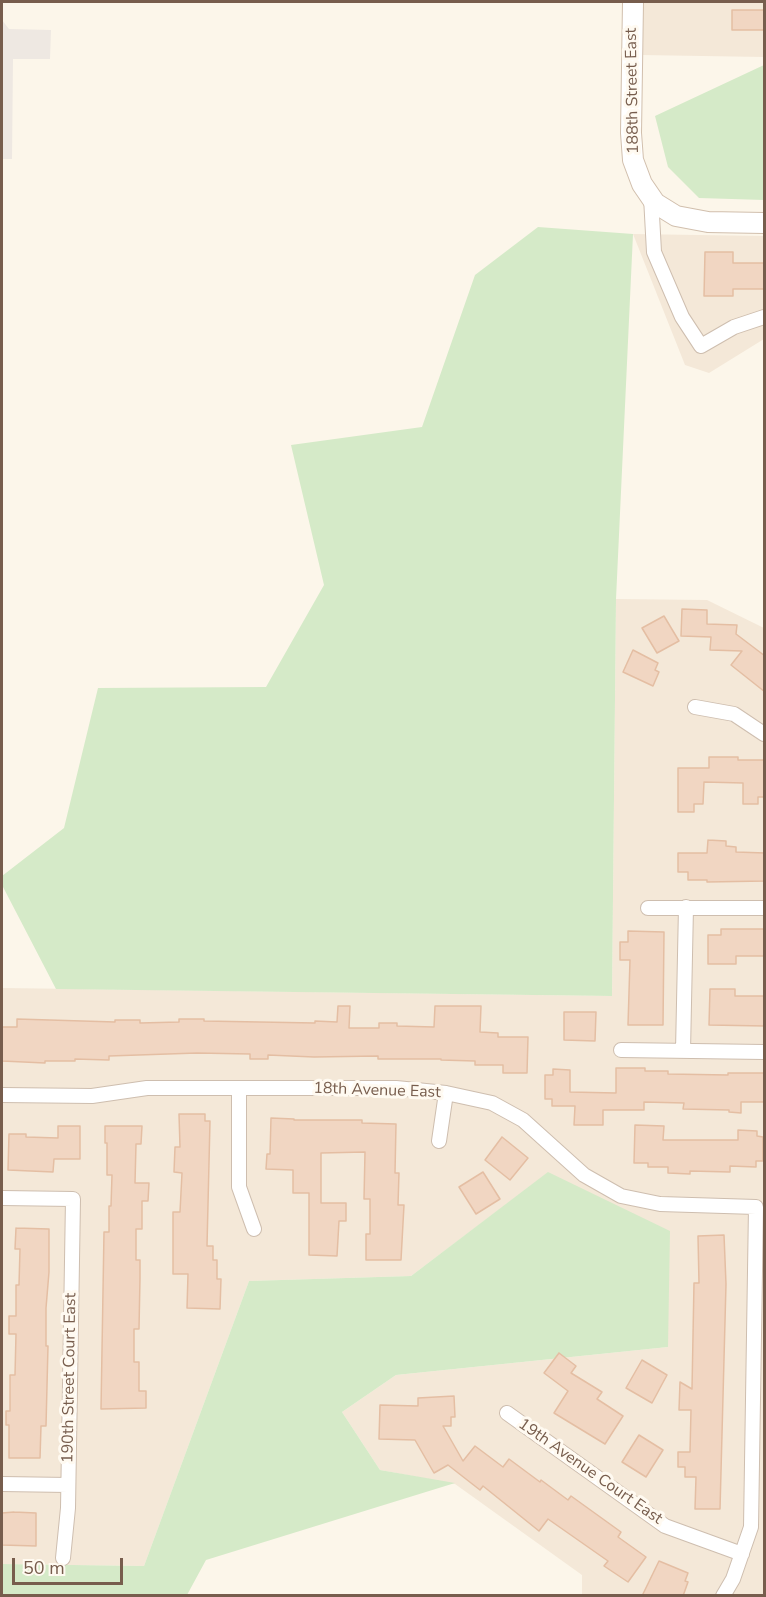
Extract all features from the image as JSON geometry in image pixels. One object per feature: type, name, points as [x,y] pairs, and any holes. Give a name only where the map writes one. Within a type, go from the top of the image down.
[{"type":"street","name":"188th Street East","points":[[633,2],[632,148],[637,174],[651,197],[654,252],[682,317],[701,345],[734,327],[765,317]]},
{"type":"street","points":[[651,197],[668,212],[688,220],[765,223]]},
{"type":"street","points":[[695,707],[734,714],[765,734]]},
{"type":"street","points":[[683,1051],[686,907]]},
{"type":"street","points":[[648,908],[765,908]]},
{"type":"street","points":[[621,1050],[765,1052]]},
{"type":"street","name":"18th Avenue East","points":[[2,1095],[92,1096],[147,1088],[396,1088],[446,1093],[492,1103],[523,1120],[584,1176],[621,1196],[660,1204],[756,1207],[751,1527],[742,1554]]},
{"type":"street","points":[[239,1088],[240,1187],[254,1229]]},
{"type":"street","points":[[439,1141],[446,1093]]},
{"type":"street","name":"190th Street Court East","points":[[2,1197],[74,1199],[68,1508],[63,1558]]},
{"type":"street","name":"19th Avenue Court East","points":[[507,1413],[665,1526],[742,1554]]},
{"type":"street","points":[[2,1485],[68,1485]]},
{"type":"street","points":[[723,1596],[733,1579],[742,1554]]},
{"type":"shaded area","points":[[642,2],[764,2],[764,57],[641,55]]},
{"type":"shaded area","points":[[2,20],[9,29],[51,30],[50,59],[13,59],[12,159],[2,159]]},
{"type":"shaded area","points":[[633,234],[764,236],[764,339],[709,373],[685,365]]},
{"type":"shaded area","points":[[616,599],[707,600],[764,628],[764,1595],[582,1595],[582,1575],[455,1484],[380,1470],[342,1412],[396,1375],[668,1347],[548,1173],[411,1276],[249,1281],[144,1566],[2,1564],[2,988],[612,996]]},
{"type":"green space","points":[[764,65],[764,200],[699,198],[668,167],[655,116]]},
{"type":"green space","points":[[538,227],[633,234],[616,599],[612,996],[56,989],[2,885],[2,876],[64,828],[98,688],[266,687],[324,585],[291,445],[422,427],[475,275]]},
{"type":"green space","points":[[548,1172],[670,1231],[668,1347],[396,1375],[342,1412],[380,1470],[455,1483],[206,1560],[187,1595],[2,1596],[2,1564],[144,1566],[249,1281],[411,1276]]},
{"type":"building","points":[[732,10],[765,10],[765,30],[732,30]]},
{"type":"building","points":[[705,252],[733,252],[733,263],[765,263],[765,289],[733,289],[733,296],[704,296]]},
{"type":"building","points":[[682,609],[707,610],[707,624],[737,625],[736,634],[765,656],[765,692],[731,665],[742,651],[710,650],[711,637],[681,636]]},
{"type":"building","points":[[664,616],[679,641],[657,653],[642,628]]},
{"type":"building","points":[[633,650],[658,663],[655,670],[659,672],[653,686],[623,672]]},
{"type":"building","points":[[709,757],[765,760],[765,797],[758,797],[758,804],[743,804],[743,783],[704,782],[703,804],[694,804],[694,812],[678,812],[678,768],[709,768]]},
{"type":"building","points":[[708,840],[726,841],[726,846],[736,847],[736,852],[765,853],[765,881],[688,880],[688,872],[678,872],[678,853],[707,853]]},
{"type":"building","points":[[721,929],[765,929],[765,956],[736,956],[736,964],[708,964],[708,935],[721,935]]},
{"type":"building","points":[[628,931],[664,932],[663,1025],[628,1025],[630,960],[620,960],[620,942],[628,942]]},
{"type":"building","points":[[710,989],[735,989],[735,996],[765,996],[765,1026],[709,1025]]},
{"type":"building","points":[[338,1006],[350,1006],[349,1028],[379,1028],[379,1023],[434,1027],[435,1006],[481,1006],[480,1032],[498,1033],[498,1037],[528,1037],[527,1073],[503,1073],[503,1065],[475,1065],[475,1061],[378,1059],[378,1056],[268,1055],[268,1059],[250,1059],[250,1054],[197,1053],[109,1056],[109,1060],[75,1059],[75,1061],[45,1061],[45,1063],[2,1061],[2,1027],[17,1027],[17,1019],[115,1022],[115,1020],[140,1020],[140,1023],[204,1019],[204,1021],[315,1023],[315,1021],[337,1022]]},
{"type":"building","points":[[564,1012],[596,1012],[595,1041],[564,1040]]},
{"type":"building","points":[[616,1068],[645,1068],[645,1071],[668,1071],[668,1074],[765,1073],[765,1102],[741,1102],[741,1113],[729,1112],[729,1110],[683,1109],[684,1103],[644,1102],[644,1110],[603,1110],[603,1125],[574,1125],[575,1106],[552,1106],[552,1099],[545,1099],[545,1075],[553,1075],[553,1069],[570,1070],[570,1092],[616,1093]]},
{"type":"building","points":[[179,1114],[205,1114],[205,1121],[210,1121],[207,1246],[213,1246],[213,1260],[217,1260],[217,1279],[221,1279],[220,1309],[187,1308],[188,1274],[173,1274],[173,1212],[180,1212],[182,1173],[174,1172],[175,1147],[180,1147]]},
{"type":"building","points":[[271,1118],[362,1120],[362,1123],[396,1124],[395,1173],[399,1173],[398,1205],[404,1205],[401,1260],[366,1260],[366,1234],[370,1234],[370,1199],[364,1199],[365,1152],[321,1153],[321,1203],[346,1203],[346,1221],[339,1221],[337,1256],[309,1255],[309,1193],[293,1193],[293,1170],[266,1169],[267,1154],[270,1154]]},
{"type":"building","points":[[635,1125],[664,1126],[663,1140],[738,1140],[738,1130],[757,1131],[757,1136],[763,1137],[763,1161],[756,1161],[756,1167],[730,1166],[730,1172],[668,1173],[668,1167],[648,1167],[648,1163],[634,1163]]},
{"type":"building","points":[[58,1126],[80,1126],[80,1159],[54,1159],[53,1172],[8,1170],[9,1134],[58,1138]]},
{"type":"building","points":[[105,1126],[142,1126],[141,1144],[136,1144],[135,1183],[149,1183],[148,1201],[142,1201],[142,1229],[136,1229],[136,1260],[140,1260],[140,1278],[139,1329],[134,1329],[134,1362],[139,1362],[139,1391],[146,1391],[146,1408],[101,1409],[104,1232],[109,1232],[112,1175],[107,1175]]},
{"type":"building","points":[[502,1137],[528,1158],[510,1180],[485,1160]]},
{"type":"building","points":[[483,1172],[500,1199],[476,1214],[459,1187]]},
{"type":"building","points":[[16,1228],[49,1229],[46,1426],[41,1426],[40,1458],[9,1458],[9,1425],[6,1425],[6,1411],[10,1411],[10,1375],[15,1375],[16,1334],[9,1334],[9,1316],[16,1316],[16,1285],[19,1285],[20,1249],[15,1249]]},
{"type":"building","points":[[724,1235],[726,1284],[720,1509],[695,1509],[696,1477],[685,1477],[685,1467],[678,1467],[678,1452],[690,1452],[691,1410],[679,1410],[680,1382],[692,1389],[694,1283],[699,1283],[698,1236]]},
{"type":"building","points":[[559,1353],[576,1366],[571,1373],[602,1392],[597,1399],[623,1416],[605,1444],[554,1413],[568,1391],[544,1373]]},
{"type":"building","points":[[642,1360],[667,1375],[652,1403],[626,1388]]},
{"type":"building","points":[[454,1396],[455,1417],[451,1417],[451,1426],[443,1426],[463,1461],[475,1446],[503,1467],[509,1459],[568,1500],[571,1496],[621,1532],[618,1537],[646,1557],[628,1582],[604,1566],[608,1561],[548,1519],[539,1531],[483,1486],[480,1490],[448,1465],[434,1473],[415,1440],[379,1439],[380,1405],[418,1406],[418,1398]]},
{"type":"building","points":[[639,1435],[663,1450],[646,1477],[622,1462]]},
{"type":"building","points":[[2,1513],[36,1513],[36,1546],[2,1545]]},
{"type":"building","points":[[659,1561],[688,1573],[685,1581],[688,1582],[683,1596],[642,1596]]}]
